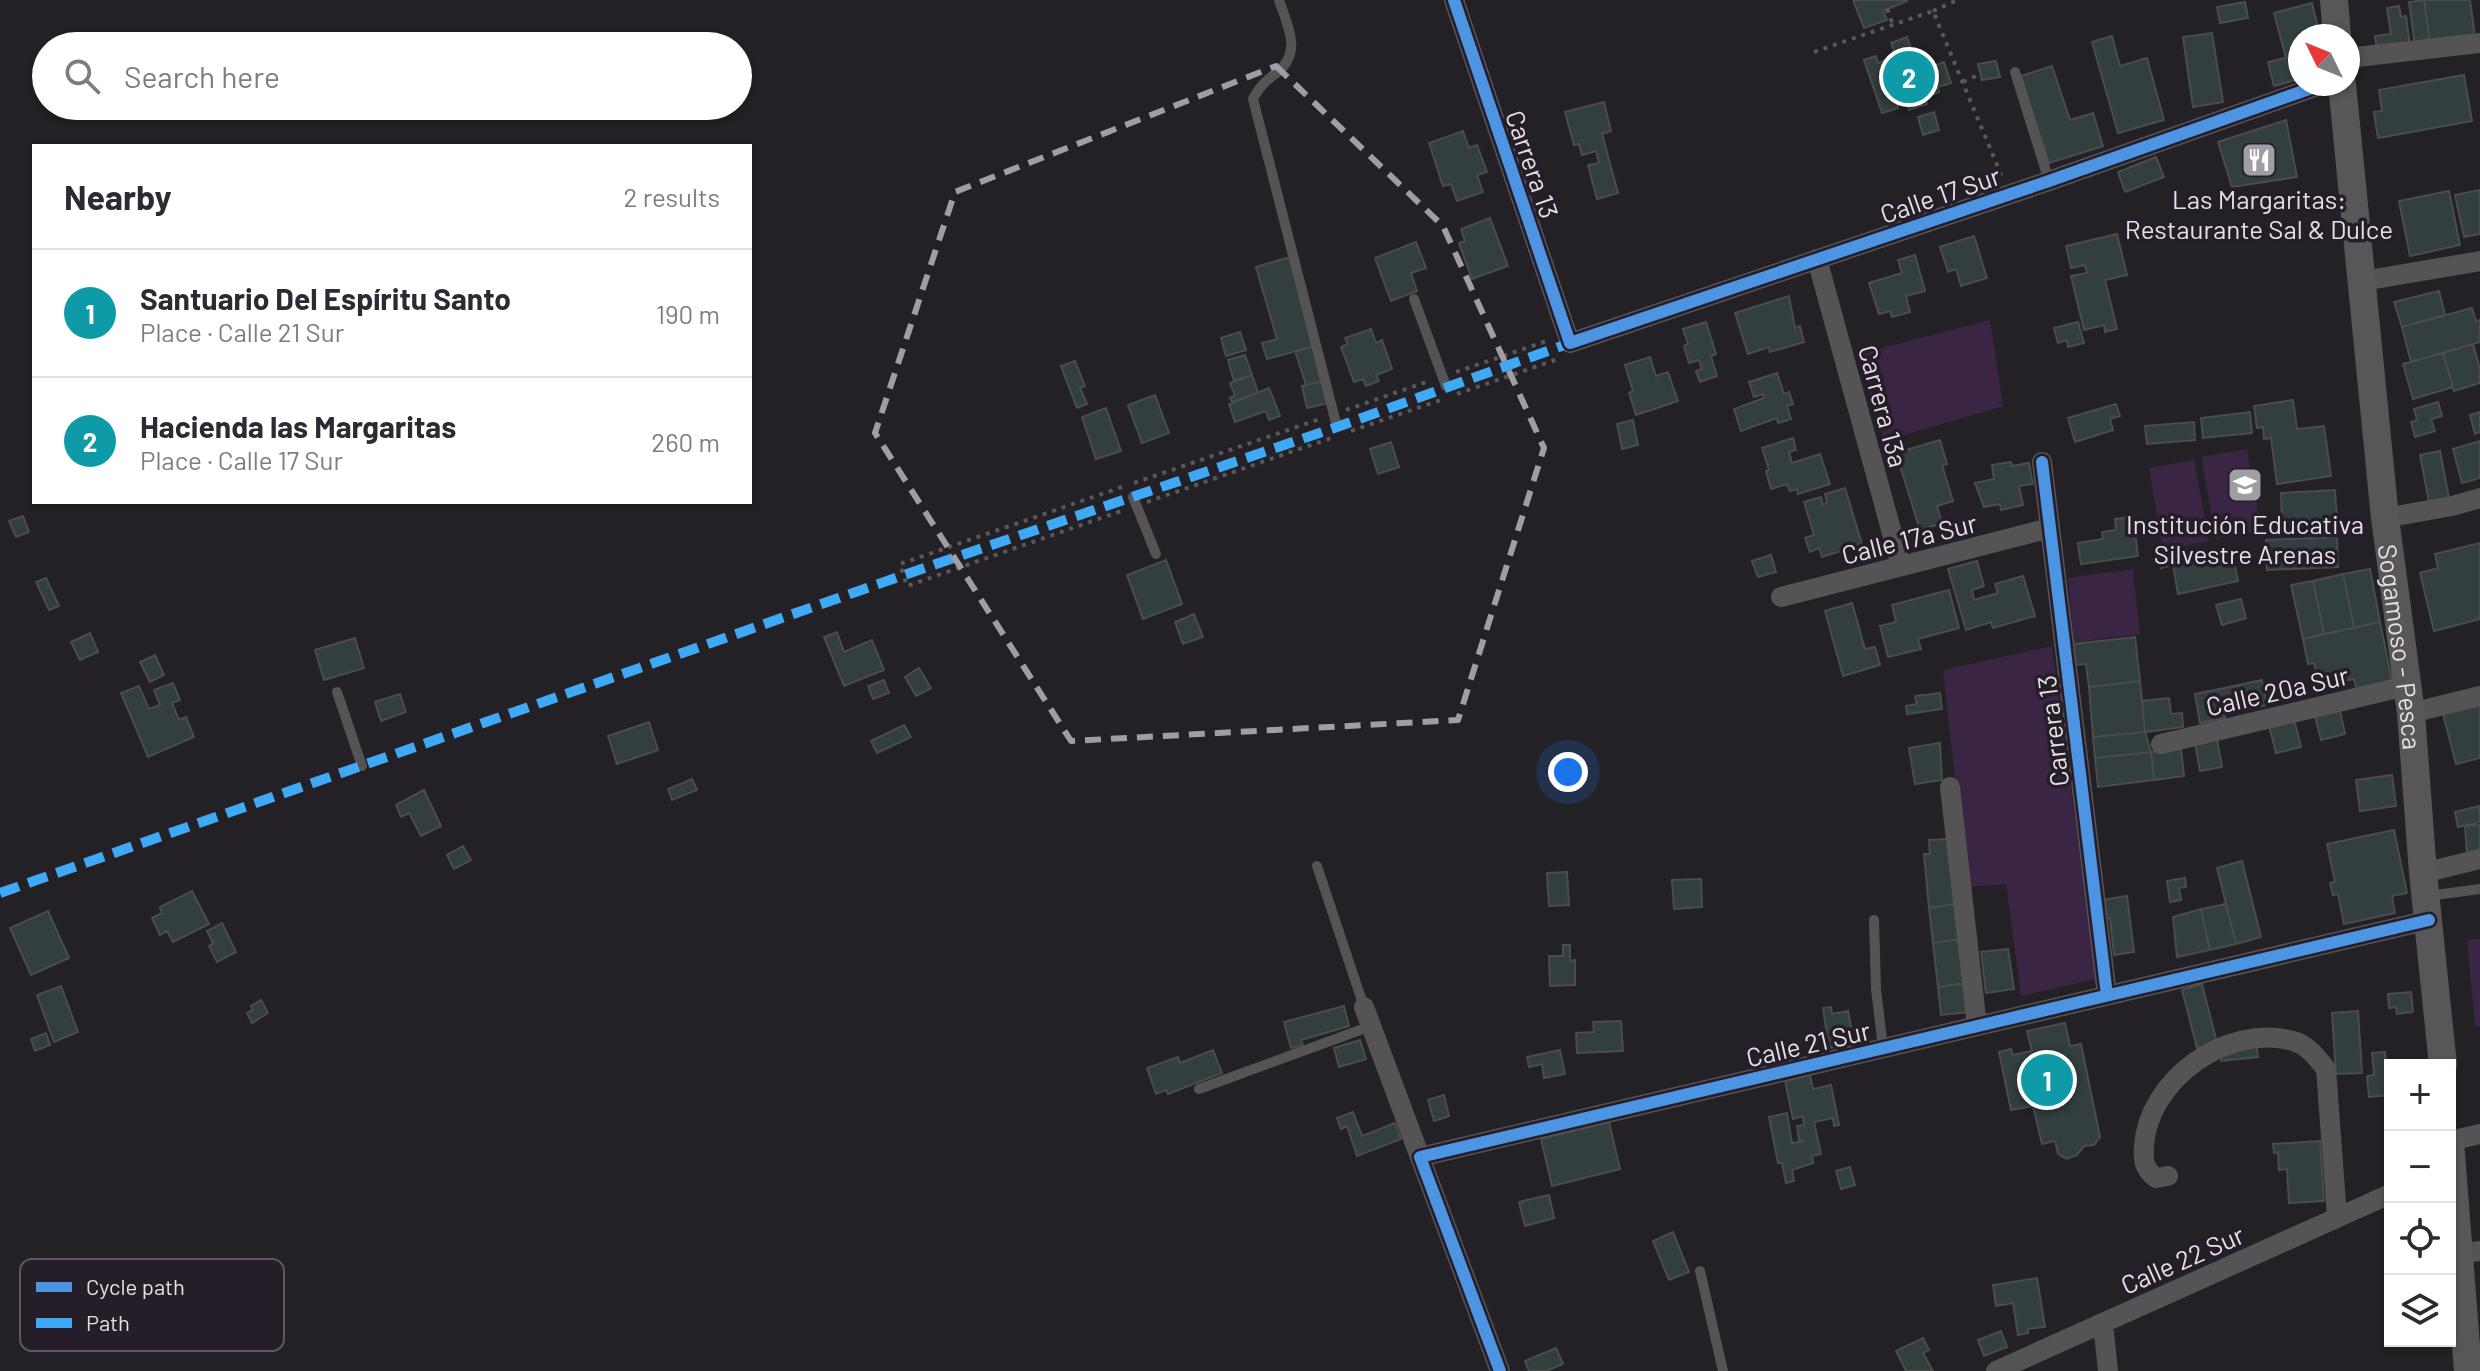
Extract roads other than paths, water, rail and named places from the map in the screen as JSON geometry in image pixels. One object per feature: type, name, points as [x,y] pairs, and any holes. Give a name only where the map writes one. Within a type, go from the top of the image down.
[{"type":"main road","points":[[2334,0],[2336,24]]},
{"type":"main road","name":"Sogamoso - Pesca","points":[[2343,96],[2385,518],[2408,699],[2442,1059]]},
{"type":"main road","points":[[2456,1185],[2469,1253],[2468,1371]]},
{"type":"street","name":"Carrera 13","points":[[1454,0],[1570,343]]},
{"type":"street","points":[[2360,57],[2480,43]]},
{"type":"street","name":"Calle 17 Sur","points":[[1570,343],[2289,96]]},
{"type":"street","name":"Carrera 13a","points":[[1817,259],[1901,566]]},
{"type":"street","points":[[2363,281],[2480,261]]},
{"type":"street","name":"Carrera 13","points":[[2042,462],[2107,995]]},
{"type":"street","points":[[2385,518],[2480,498]]},
{"type":"street","name":"Calle 17a Sur","points":[[1781,597],[2050,528]]},
{"type":"street","name":"Calle 20a Sur","points":[[2161,744],[2408,699],[2480,696]]},
{"type":"street","points":[[1950,787],[1977,1026]]},
{"type":"street","name":"Calle 21 Sur","points":[[1420,1157],[2107,995],[2426,896],[2480,859]]},
{"type":"street","points":[[1368,1017],[1500,1371]]},
{"type":"street","points":[[2168,1176],[2156,1178],[2147,1172],[2143,1160],[2150,1115],[2166,1087],[2225,1045],[2261,1038],[2294,1041],[2314,1053],[2326,1069],[2337,1217]]},
{"type":"street","points":[[2456,1149],[2480,1134]]},
{"type":"street","name":"Calle 22 Sur","points":[[1996,1371],[2384,1197]]},
{"type":"street","points":[[2103,1323],[2108,1371]]},
{"type":"lane","points":[[1279,0],[1294,46],[1288,61],[1261,83],[1253,99],[1337,427]]},
{"type":"lane","points":[[2015,72],[2049,181]]},
{"type":"lane","points":[[1414,299],[1446,386]]},
{"type":"lane","points":[[1133,497],[1156,554]]},
{"type":"lane","points":[[337,692],[362,766]]},
{"type":"lane","points":[[1199,1089],[1368,1017],[1317,866]]},
{"type":"lane","points":[[2426,896],[2480,889]]},
{"type":"lane","points":[[1874,920],[1876,989],[1883,1048]]},
{"type":"lane","points":[[1700,1271],[1723,1371]]},
{"type":"place","name":"Hacienda las Margaritas","points":[[1909,77]]},
{"type":"place","name":"Las Margaritas: Restaurante Sal & Dulce","points":[[2259,160]]},
{"type":"place","name":"Institución Educativa Silvestre Arenas","points":[[2245,485]]},
{"type":"place","name":"Santuario Del Espíritu Santo","points":[[2047,1080]]}]
